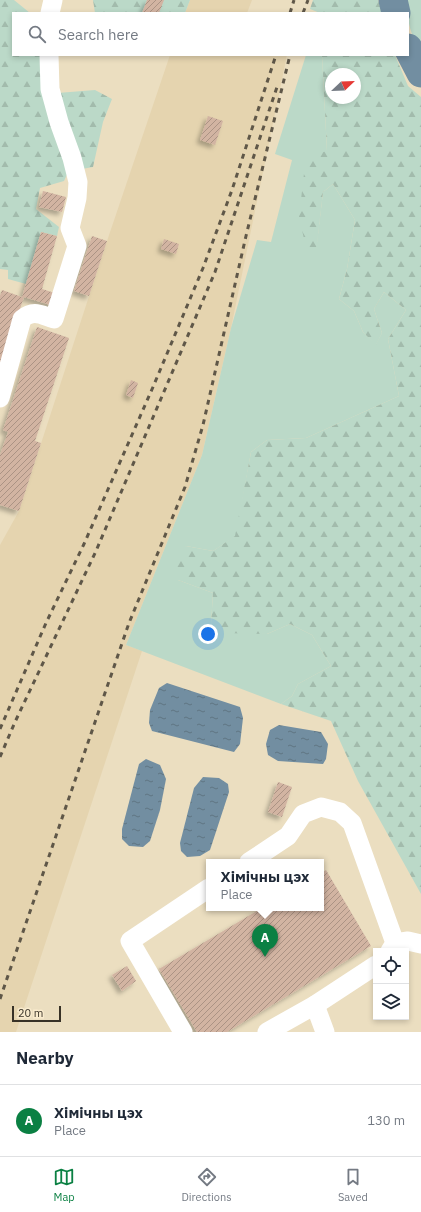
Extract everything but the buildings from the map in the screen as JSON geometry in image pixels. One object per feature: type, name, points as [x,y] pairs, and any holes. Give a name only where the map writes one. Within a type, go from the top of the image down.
[{"type":"street","points":[[50,12],[53,0]]},
{"type":"street","points":[[0,398],[22,319],[29,313],[37,313],[54,319],[77,246],[70,228],[77,198],[78,182],[50,89],[49,56]]},
{"type":"street","points":[[254,859],[288,836],[303,814],[321,807],[340,812],[352,823],[393,947],[408,941],[421,944]]},
{"type":"street","points":[[183,1032],[130,941],[206,890]]},
{"type":"street","points":[[267,1032],[315,1005],[373,967]]},
{"type":"street","points":[[315,1005],[325,1032]]},
{"type":"shaded area","points":[[190,0],[252,0],[247,12],[185,12]]},
{"type":"shaded area","points":[[170,56],[287,56],[231,328],[202,455],[126,645],[142,651],[16,1032],[0,1032],[0,545],[19,511],[107,241]]},
{"type":"green space","points":[[0,0],[14,0],[29,12],[12,12],[12,56],[42,56],[45,94],[95,90],[112,99],[103,122],[93,167],[82,169],[71,166],[64,181],[40,188],[36,209],[59,227],[57,236],[41,232],[26,284],[8,279],[8,270],[0,269]]},
{"type":"green space","points":[[93,0],[190,0],[185,12],[95,12]]},
{"type":"green space","points":[[313,0],[378,0],[382,12],[318,12],[310,9]]},
{"type":"green space","points":[[403,0],[421,0],[421,53],[409,24],[409,12],[406,12]]},
{"type":"green space","points":[[306,56],[322,56],[327,151],[316,251],[323,192],[333,184],[355,220],[347,269],[339,299],[354,311],[363,332],[376,344],[382,333],[374,309],[384,292],[406,310],[388,339],[399,396],[306,438],[267,440],[251,452],[236,536],[213,551],[186,546],[178,580],[213,593],[211,624],[267,634],[290,624],[312,635],[331,666],[298,684],[292,696],[281,704],[126,645],[202,455],[231,328],[257,240],[271,242],[292,160],[275,154]]},
{"type":"green space","points":[[322,56],[395,56],[408,86],[421,97],[421,894],[358,781],[331,721],[281,704],[292,696],[298,684],[331,666],[312,635],[290,624],[267,634],[219,633],[211,624],[213,593],[178,580],[174,558],[186,546],[213,551],[235,536],[251,452],[267,440],[306,438],[399,396],[388,339],[406,310],[384,292],[374,309],[382,333],[376,345],[363,332],[354,311],[339,299],[347,269],[355,220],[333,184],[323,192],[316,251],[307,252],[299,217],[306,156],[327,151]]},
{"type":"water","points":[[167,683],[240,707],[243,718],[240,744],[234,752],[152,731],[149,723],[150,710],[159,688]]},
{"type":"water","points":[[279,725],[321,732],[328,744],[326,759],[323,764],[278,761],[268,755],[266,744],[270,730]]},
{"type":"water","points":[[146,759],[160,765],[166,779],[160,810],[150,841],[143,847],[129,846],[122,839],[122,829],[139,764]]},
{"type":"water","points":[[203,777],[219,778],[228,784],[229,792],[210,850],[200,856],[187,857],[181,851],[180,843],[194,788]]},
{"type":"waterway","points":[[393,0],[396,12]]},
{"type":"waterway","points":[[409,50],[421,73]]},
{"type":"railway","points":[[290,12],[294,0]]},
{"type":"railway","points":[[303,12],[308,0]]},
{"type":"railway","points":[[0,729],[46,623],[84,544],[153,387],[203,268],[232,190],[276,56]]},
{"type":"railway","points":[[0,999],[129,623],[185,487],[203,425],[246,236],[290,56]]},
{"type":"railway","points":[[0,757],[96,551],[215,272],[277,87]]},
{"type":"place","name":"Хімічны цэх","points":[[265,957]]}]
